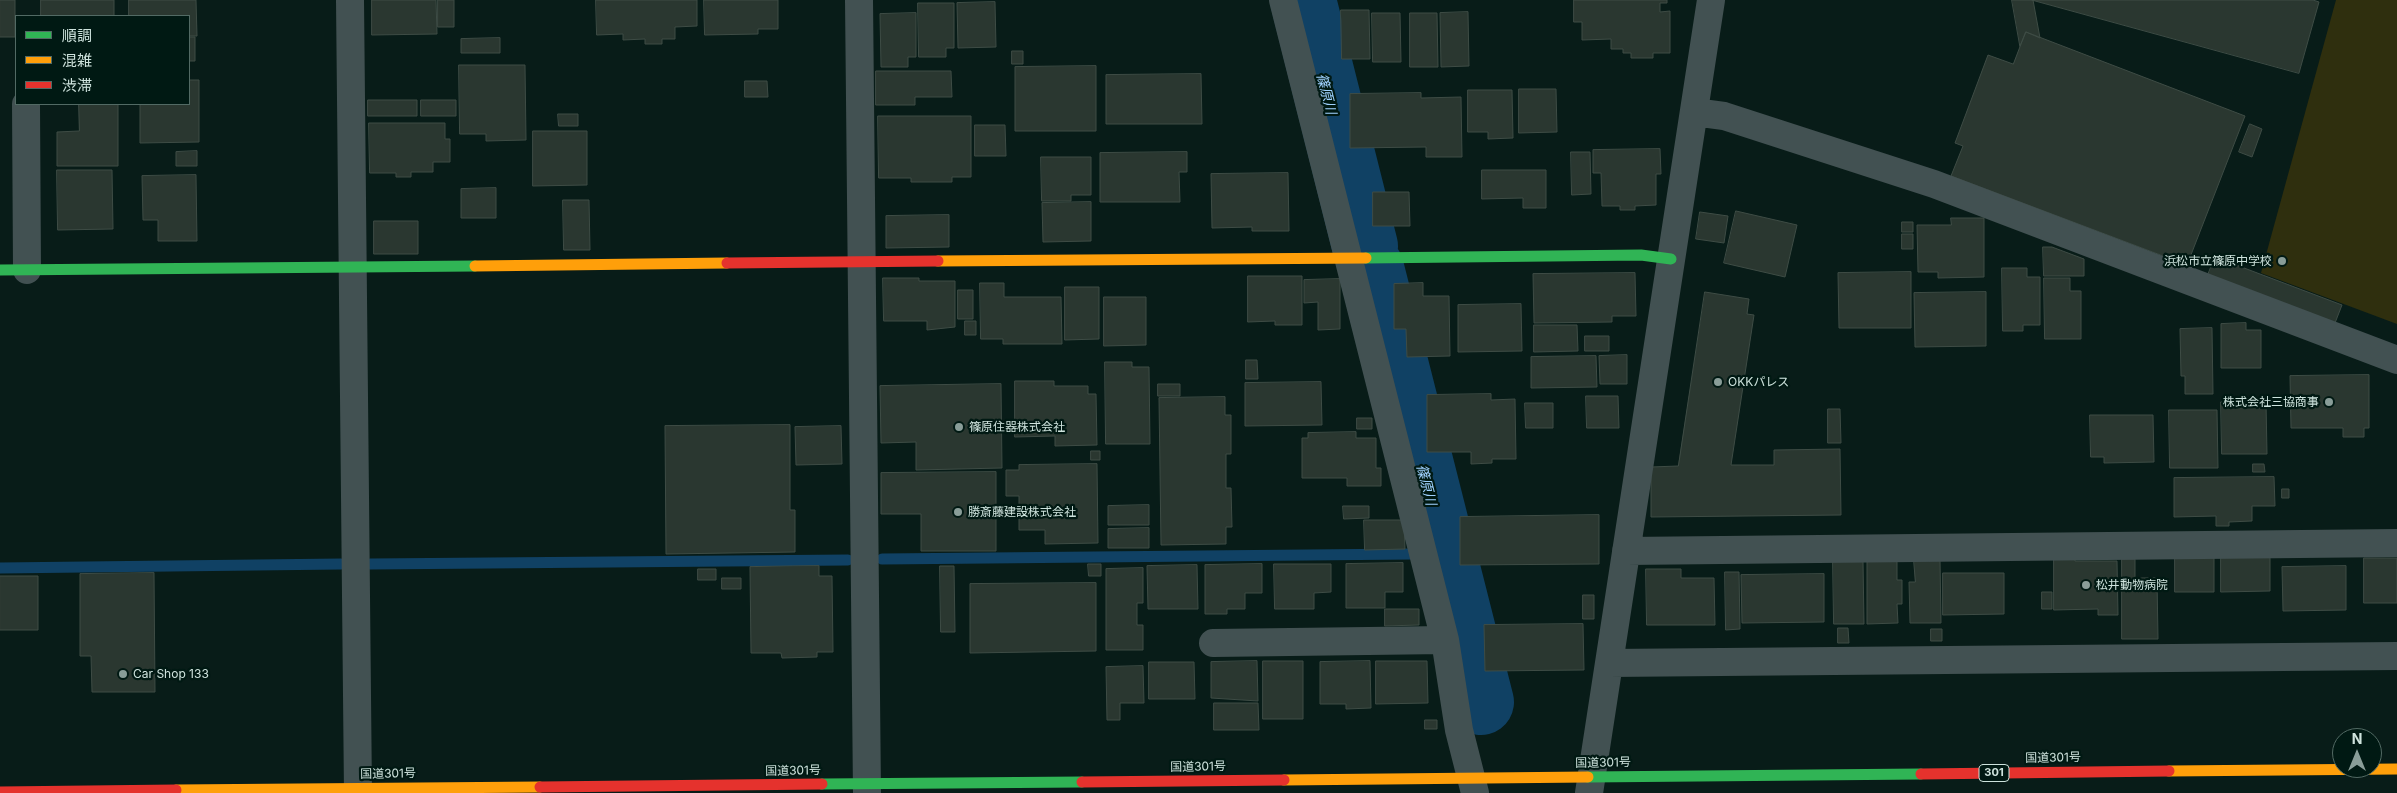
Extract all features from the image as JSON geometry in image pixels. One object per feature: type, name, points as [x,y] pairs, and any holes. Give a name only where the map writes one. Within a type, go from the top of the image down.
[{"type":"main road","points":[[0,270],[1641,255],[1671,259]]},
{"type":"main road","name":"国道301号","points":[[0,792],[1590,785],[2397,769]]},
{"type":"street","points":[[350,0],[358,791]]},
{"type":"street","points":[[859,0],[867,788]]},
{"type":"street","points":[[1283,0],[1445,640],[1459,730],[1473,786]]},
{"type":"street","points":[[1590,785],[1711,0]]},
{"type":"street","points":[[26,105],[27,270]]},
{"type":"street","points":[[1694,112],[1724,116],[1934,184],[2397,360]]},
{"type":"street","points":[[1626,551],[2397,543]]},
{"type":"street","points":[[1213,643],[1445,640]]},
{"type":"street","points":[[1609,663],[2397,656]]},
{"type":"shaded area","points":[[2336,0],[2397,0],[2397,324],[2261,273]]},
{"type":"building","points":[[0,0],[15,0],[15,37],[0,37]]},
{"type":"building","points":[[41,0],[114,0],[114,15],[41,15]]},
{"type":"building","points":[[129,0],[196,0],[197,36],[190,36],[190,15],[129,15]]},
{"type":"building","points":[[372,0],[436,0],[437,34],[372,35]]},
{"type":"building","points":[[438,0],[454,0],[454,27],[438,27]]},
{"type":"building","points":[[596,0],[697,0],[697,26],[675,27],[675,39],[662,39],[662,44],[645,44],[645,39],[623,40],[623,34],[597,35]]},
{"type":"building","points":[[704,0],[778,0],[778,29],[758,29],[758,34],[705,35]]},
{"type":"building","points":[[1574,0],[1667,0],[1667,3],[1660,3],[1660,12],[1670,11],[1670,53],[1653,53],[1653,58],[1631,58],[1631,53],[1623,53],[1623,49],[1611,49],[1611,39],[1582,40],[1582,22],[1574,22]]},
{"type":"building","points":[[2012,0],[2033,0],[2040,38],[2026,32],[2020,46]]},
{"type":"building","points":[[2032,0],[2313,0],[2319,2],[2299,73]]},
{"type":"building","points":[[995,2],[996,47],[958,48],[957,3]]},
{"type":"building","points":[[918,3],[954,3],[954,48],[946,48],[946,57],[919,57]]},
{"type":"building","points":[[1341,10],[1369,10],[1370,59],[1342,59]]},
{"type":"building","points":[[1468,12],[1469,66],[1441,67],[1440,13]]},
{"type":"building","points":[[916,13],[916,57],[908,57],[908,67],[881,67],[880,14]]},
{"type":"building","points":[[1372,13],[1400,13],[1401,62],[1373,62]]},
{"type":"building","points":[[1410,13],[1437,13],[1438,67],[1410,67]]},
{"type":"building","points":[[2026,32],[2245,116],[2187,265],[1951,176],[1963,146],[1955,143],[1988,55],[2013,64]]},
{"type":"building","points":[[190,37],[195,37],[195,61],[190,61]]},
{"type":"building","points":[[500,38],[500,53],[461,53],[461,39]]},
{"type":"building","points":[[1012,51],[1023,51],[1023,64],[1012,64]]},
{"type":"building","points":[[459,65],[525,65],[526,140],[486,141],[486,134],[460,134]]},
{"type":"building","points":[[1096,66],[1096,131],[1015,131],[1015,67]]},
{"type":"building","points":[[876,71],[951,71],[952,97],[915,97],[915,105],[876,105]]},
{"type":"building","points":[[1201,74],[1202,124],[1106,124],[1106,75]]},
{"type":"building","points":[[190,80],[199,80],[199,142],[140,143],[140,105],[190,105]]},
{"type":"building","points":[[745,81],[767,81],[768,97],[745,97]]},
{"type":"building","points":[[1519,89],[1556,89],[1557,132],[1519,133]]},
{"type":"building","points":[[1468,90],[1512,90],[1513,138],[1488,139],[1488,132],[1468,132]]},
{"type":"building","points":[[1421,93],[1421,98],[1461,97],[1462,157],[1426,157],[1426,147],[1350,148],[1350,94]]},
{"type":"building","points":[[368,100],[417,100],[417,116],[368,116]]},
{"type":"building","points":[[421,100],[456,100],[456,116],[421,116]]},
{"type":"building","points":[[79,105],[118,105],[118,166],[57,166],[57,132],[79,131]]},
{"type":"building","points":[[558,114],[578,114],[578,126],[559,126]]},
{"type":"building","points":[[878,116],[971,116],[971,177],[952,177],[952,182],[911,182],[911,178],[879,178]]},
{"type":"building","points":[[369,123],[445,123],[445,139],[450,139],[450,162],[433,162],[433,172],[411,172],[411,177],[396,177],[396,173],[370,173]]},
{"type":"building","points":[[2250,124],[2262,129],[2252,157],[2239,152]]},
{"type":"building","points":[[975,125],[1005,125],[1006,156],[975,156]]},
{"type":"building","points":[[533,131],[587,131],[587,185],[533,186]]},
{"type":"building","points":[[1660,149],[1661,174],[1656,174],[1656,205],[1635,206],[1635,210],[1620,210],[1620,206],[1602,206],[1601,173],[1593,173],[1593,150]]},
{"type":"building","points":[[197,151],[197,166],[176,166],[176,152]]},
{"type":"building","points":[[1187,152],[1187,172],[1179,172],[1180,202],[1100,202],[1100,153]]},
{"type":"building","points":[[1571,152],[1590,152],[1591,194],[1572,195]]},
{"type":"building","points":[[1041,157],[1091,157],[1091,195],[1071,195],[1071,201],[1042,201]]},
{"type":"building","points":[[57,170],[112,170],[113,229],[58,230]]},
{"type":"building","points":[[1482,170],[1546,170],[1546,208],[1523,208],[1523,198],[1482,199]]},
{"type":"building","points":[[1288,173],[1289,231],[1252,231],[1252,227],[1212,228],[1211,174]]},
{"type":"building","points":[[196,175],[197,241],[158,241],[158,220],[143,220],[142,176]]},
{"type":"building","points":[[496,188],[496,218],[461,218],[461,189]]},
{"type":"building","points":[[1373,192],[1409,192],[1410,226],[1373,226]]},
{"type":"building","points":[[563,200],[589,200],[590,250],[564,250]]},
{"type":"building","points":[[1091,202],[1091,241],[1043,242],[1042,203]]},
{"type":"building","points":[[1736,211],[1797,225],[1785,277],[1724,263]]},
{"type":"building","points":[[1700,212],[1728,216],[1724,243],[1696,239]]},
{"type":"building","points":[[949,215],[949,247],[886,248],[886,216]]},
{"type":"building","points":[[1951,218],[1984,218],[1984,277],[1938,278],[1938,272],[1918,272],[1917,225],[1951,225]]},
{"type":"building","points":[[374,221],[418,221],[418,254],[374,254]]},
{"type":"building","points":[[1902,222],[1913,222],[1913,232],[1902,232]]},
{"type":"building","points":[[1902,234],[1913,234],[1913,249],[1902,249]]},
{"type":"building","points":[[2043,247],[2052,247],[2084,259],[2084,276],[2044,276]]},
{"type":"building","points":[[2215,257],[2342,305],[2335,323],[2208,275]]},
{"type":"building","points":[[2002,268],[2027,268],[2027,277],[2040,277],[2040,325],[2023,325],[2023,331],[2003,331]]},
{"type":"building","points":[[1911,272],[1911,328],[1839,328],[1838,273]]},
{"type":"building","points":[[1635,273],[1636,316],[1612,316],[1612,322],[1534,323],[1533,274]]},
{"type":"building","points":[[1248,276],[1302,276],[1302,325],[1275,325],[1275,321],[1248,322]]},
{"type":"building","points":[[883,278],[955,281],[955,327],[927,330],[927,321],[884,321]]},
{"type":"building","points":[[2044,278],[2070,278],[2070,291],[2081,291],[2081,339],[2045,339]]},
{"type":"building","points":[[1340,279],[1340,329],[1318,330],[1318,302],[1304,303],[1304,280]]},
{"type":"building","points":[[980,283],[1004,283],[1004,297],[1061,297],[1062,344],[1003,344],[1003,339],[981,339]]},
{"type":"building","points":[[1423,283],[1423,296],[1449,296],[1450,356],[1407,357],[1406,329],[1394,329],[1394,284]]},
{"type":"building","points":[[1065,287],[1099,287],[1099,339],[1065,340]]},
{"type":"building","points":[[958,290],[973,290],[973,319],[958,319]]},
{"type":"building","name":"OKKパレス","points":[[1705,292],[1749,299],[1747,314],[1754,315],[1731,465],[1774,465],[1774,450],[1840,449],[1841,515],[1651,517],[1651,467],[1678,466]]},
{"type":"building","points":[[1986,292],[1986,346],[1915,347],[1914,293]]},
{"type":"building","points":[[1104,297],[1146,297],[1146,345],[1104,346]]},
{"type":"building","points":[[1521,304],[1522,351],[1458,352],[1458,305]]},
{"type":"building","points":[[965,321],[976,321],[976,335],[965,335]]},
{"type":"building","points":[[2246,323],[2246,330],[2261,330],[2261,368],[2221,368],[2221,324]]},
{"type":"building","points":[[1534,325],[1577,325],[1578,351],[1534,352]]},
{"type":"building","points":[[2212,328],[2213,394],[2185,394],[2185,376],[2181,376],[2180,329]]},
{"type":"building","points":[[1585,336],[1609,336],[1609,351],[1585,351]]},
{"type":"building","points":[[1627,355],[1627,384],[1600,384],[1599,356]]},
{"type":"building","points":[[1596,356],[1597,387],[1531,388],[1531,357]]},
{"type":"building","points":[[1246,360],[1257,360],[1258,379],[1246,379]]},
{"type":"building","points":[[1105,362],[1132,362],[1132,367],[1149,367],[1150,444],[1106,444]]},
{"type":"building","points":[[2369,375],[2369,428],[2364,428],[2364,437],[2343,437],[2343,428],[2291,428],[2290,376]]},
{"type":"building","points":[[1015,381],[1054,381],[1054,386],[1088,386],[1088,394],[1096,394],[1097,445],[1055,446],[1055,436],[1015,437]]},
{"type":"building","points":[[1321,382],[1322,425],[1245,426],[1245,383]]},
{"type":"building","points":[[1001,384],[1002,468],[916,470],[916,442],[881,443],[880,386]]},
{"type":"building","points":[[1158,384],[1180,384],[1180,396],[1158,396]]},
{"type":"building","points":[[1491,394],[1491,400],[1515,399],[1516,459],[1492,459],[1492,463],[1471,464],[1471,452],[1427,452],[1427,395]]},
{"type":"building","points":[[1586,396],[1618,396],[1619,428],[1587,428]]},
{"type":"building","points":[[1225,397],[1225,415],[1231,415],[1231,454],[1226,454],[1226,488],[1231,488],[1232,527],[1226,527],[1226,544],[1161,545],[1159,398]]},
{"type":"building","points":[[2221,402],[2266,402],[2267,454],[2222,454]]},
{"type":"building","points":[[1525,403],[1553,403],[1553,428],[1526,428]]},
{"type":"building","points":[[1828,409],[1840,409],[1841,443],[1828,443]]},
{"type":"building","points":[[2169,410],[2217,410],[2218,468],[2170,468]]},
{"type":"building","points":[[2090,415],[2153,415],[2154,462],[2104,463],[2104,457],[2091,457]]},
{"type":"building","points":[[1357,418],[1372,418],[1372,429],[1357,429]]},
{"type":"building","points":[[790,425],[790,510],[795,510],[795,552],[666,554],[665,426]]},
{"type":"building","points":[[841,426],[842,464],[796,465],[795,427]]},
{"type":"building","points":[[1356,432],[1356,438],[1376,438],[1376,468],[1381,468],[1381,486],[1347,486],[1347,478],[1302,478],[1302,438],[1308,438],[1308,433]]},
{"type":"building","points":[[1091,451],[1100,451],[1100,460],[1091,460]]},
{"type":"building","points":[[1097,464],[1098,543],[1045,544],[1045,530],[1019,530],[1019,496],[1006,496],[1006,470],[1019,470],[1019,465]]},
{"type":"building","points":[[2253,464],[2264,464],[2265,472],[2253,472]]},
{"type":"building","points":[[996,472],[996,551],[921,551],[921,514],[881,514],[881,473]]},
{"type":"building","points":[[2274,477],[2275,506],[2252,506],[2252,521],[2229,522],[2229,526],[2216,526],[2216,516],[2174,517],[2174,478]]},
{"type":"building","points":[[2282,489],[2289,489],[2289,498],[2282,498]]},
{"type":"building","points":[[1149,505],[1149,525],[1108,525],[1108,506]]},
{"type":"building","points":[[1343,506],[1369,506],[1369,518],[1344,519]]},
{"type":"building","points":[[1599,515],[1599,564],[1460,565],[1460,517]]},
{"type":"building","points":[[1364,520],[1404,520],[1405,549],[1365,550]]},
{"type":"building","points":[[1149,528],[1149,548],[1108,548],[1108,529]]},
{"type":"building","points":[[2221,555],[2270,555],[2270,591],[2221,592]]},
{"type":"building","points":[[2175,556],[2214,556],[2214,592],[2175,592]]},
{"type":"building","name":"松井動物病院","points":[[2054,557],[2075,557],[2075,561],[2117,561],[2118,615],[2098,615],[2098,609],[2054,610]]},
{"type":"building","points":[[2364,558],[2397,558],[2397,603],[2364,603]]},
{"type":"building","points":[[2122,559],[2135,559],[2135,578],[2157,578],[2158,639],[2122,639]]},
{"type":"building","points":[[1897,560],[1897,580],[1902,580],[1902,604],[1897,604],[1898,623],[1867,624],[1867,561]]},
{"type":"building","points":[[1914,560],[1940,560],[1941,623],[1910,623],[1909,582],[1915,582]]},
{"type":"building","points":[[1833,561],[1863,561],[1864,624],[1834,624]]},
{"type":"building","points":[[1403,563],[1403,592],[1385,592],[1385,608],[1346,608],[1346,564]]},
{"type":"building","points":[[1088,564],[1101,564],[1101,576],[1089,576]]},
{"type":"building","points":[[1262,564],[1262,593],[1245,593],[1245,609],[1227,609],[1227,614],[1205,614],[1205,565]]},
{"type":"building","points":[[1274,564],[1331,564],[1331,592],[1314,593],[1314,609],[1275,609]]},
{"type":"building","points":[[1197,565],[1198,609],[1148,609],[1147,566]]},
{"type":"building","points":[[819,566],[819,576],[832,576],[833,652],[817,652],[817,657],[782,658],[781,653],[751,653],[750,567]]},
{"type":"building","points":[[940,566],[954,566],[955,632],[941,632]]},
{"type":"building","points":[[2346,566],[2346,610],[2283,611],[2282,567]]},
{"type":"building","points":[[1143,568],[1143,603],[1137,603],[1137,625],[1143,625],[1143,650],[1106,650],[1106,569]]},
{"type":"building","points":[[698,569],[716,569],[716,580],[698,580]]},
{"type":"building","points":[[1646,569],[1681,569],[1681,578],[1714,578],[1715,625],[1647,625]]},
{"type":"building","points":[[1725,572],[1739,572],[1740,629],[1726,630]]},
{"type":"building","points":[[154,573],[155,692],[92,692],[91,656],[80,656],[80,574]]},
{"type":"building","points":[[1943,573],[2004,573],[2004,614],[1943,615]]},
{"type":"building","points":[[1824,574],[1824,622],[1742,623],[1741,575]]},
{"type":"building","points":[[0,576],[38,576],[38,630],[0,630]]},
{"type":"building","points":[[722,578],[741,578],[741,589],[722,589]]},
{"type":"building","points":[[1096,583],[1096,651],[970,653],[970,584]]},
{"type":"building","points":[[2042,592],[2052,592],[2052,609],[2042,609]]},
{"type":"building","points":[[1583,595],[1594,595],[1594,619],[1583,619]]},
{"type":"building","points":[[1385,609],[1419,609],[1419,625],[1385,626]]},
{"type":"building","points":[[1583,624],[1584,670],[1485,671],[1484,625]]},
{"type":"building","points":[[1838,628],[1848,628],[1849,643],[1838,643]]},
{"type":"building","points":[[1931,629],[1942,629],[1942,641],[1931,641]]},
{"type":"building","points":[[1257,661],[1258,701],[1211,698],[1211,662]]},
{"type":"building","points":[[1263,661],[1303,661],[1303,719],[1263,719]]},
{"type":"building","points":[[1370,661],[1371,708],[1346,709],[1346,704],[1320,704],[1320,662]]},
{"type":"building","points":[[1376,661],[1427,661],[1428,703],[1376,704]]},
{"type":"building","points":[[1149,662],[1194,662],[1195,699],[1149,699]]},
{"type":"building","points":[[1143,666],[1144,703],[1120,703],[1120,720],[1107,720],[1106,667]]},
{"type":"building","points":[[1214,703],[1258,703],[1259,730],[1214,730]]},
{"type":"building","points":[[1425,720],[1437,720],[1437,729],[1425,729]]},
{"type":"waterway","name":"篠原川","points":[[1303,0],[1365,246]]},
{"type":"waterway","name":"篠原川","points":[[1371,268],[1481,702]]},
{"type":"waterway","points":[[882,559],[1412,554]]},
{"type":"waterway","name":"篠原川","points":[[1435,554],[1444,554]]},
{"type":"waterway","points":[[370,564],[848,560]]},
{"type":"waterway","points":[[0,568],[341,564]]},
{"type":"traffic: fast","points":[[1366,258],[1641,255],[1671,259]]},
{"type":"traffic: fast","points":[[0,270],[475,266]]},
{"type":"traffic: fast","points":[[1588,777],[1921,774]]},
{"type":"traffic: fast","points":[[822,784],[1082,782]]},
{"type":"traffic: slow","points":[[938,261],[1366,258]]},
{"type":"traffic: slow","points":[[475,266],[727,263]]},
{"type":"traffic: slow","points":[[2169,771],[2397,769]]},
{"type":"traffic: slow","points":[[1284,780],[1588,777]]},
{"type":"traffic: slow","points":[[176,790],[540,787]]},
{"type":"traffic: jam","points":[[727,263],[938,261]]},
{"type":"traffic: jam","points":[[1921,774],[2169,771]]},
{"type":"traffic: jam","points":[[1082,782],[1284,780]]},
{"type":"traffic: jam","points":[[540,787],[822,784]]},
{"type":"traffic: jam","points":[[0,792],[176,790]]},
{"type":"place","name":"浜松市立篠原中学校","points":[[2282,261]]},
{"type":"place","name":"OKKパレス","points":[[1718,382]]},
{"type":"place","name":"株式会社三協商事","points":[[2329,402]]},
{"type":"place","name":"篠原住器株式会社","points":[[959,427]]},
{"type":"place","name":"勝斎藤建設株式会社","points":[[958,512]]},
{"type":"place","name":"松井動物病院","points":[[2086,585]]},
{"type":"place","name":"Car Shop 133","points":[[123,674]]}]
